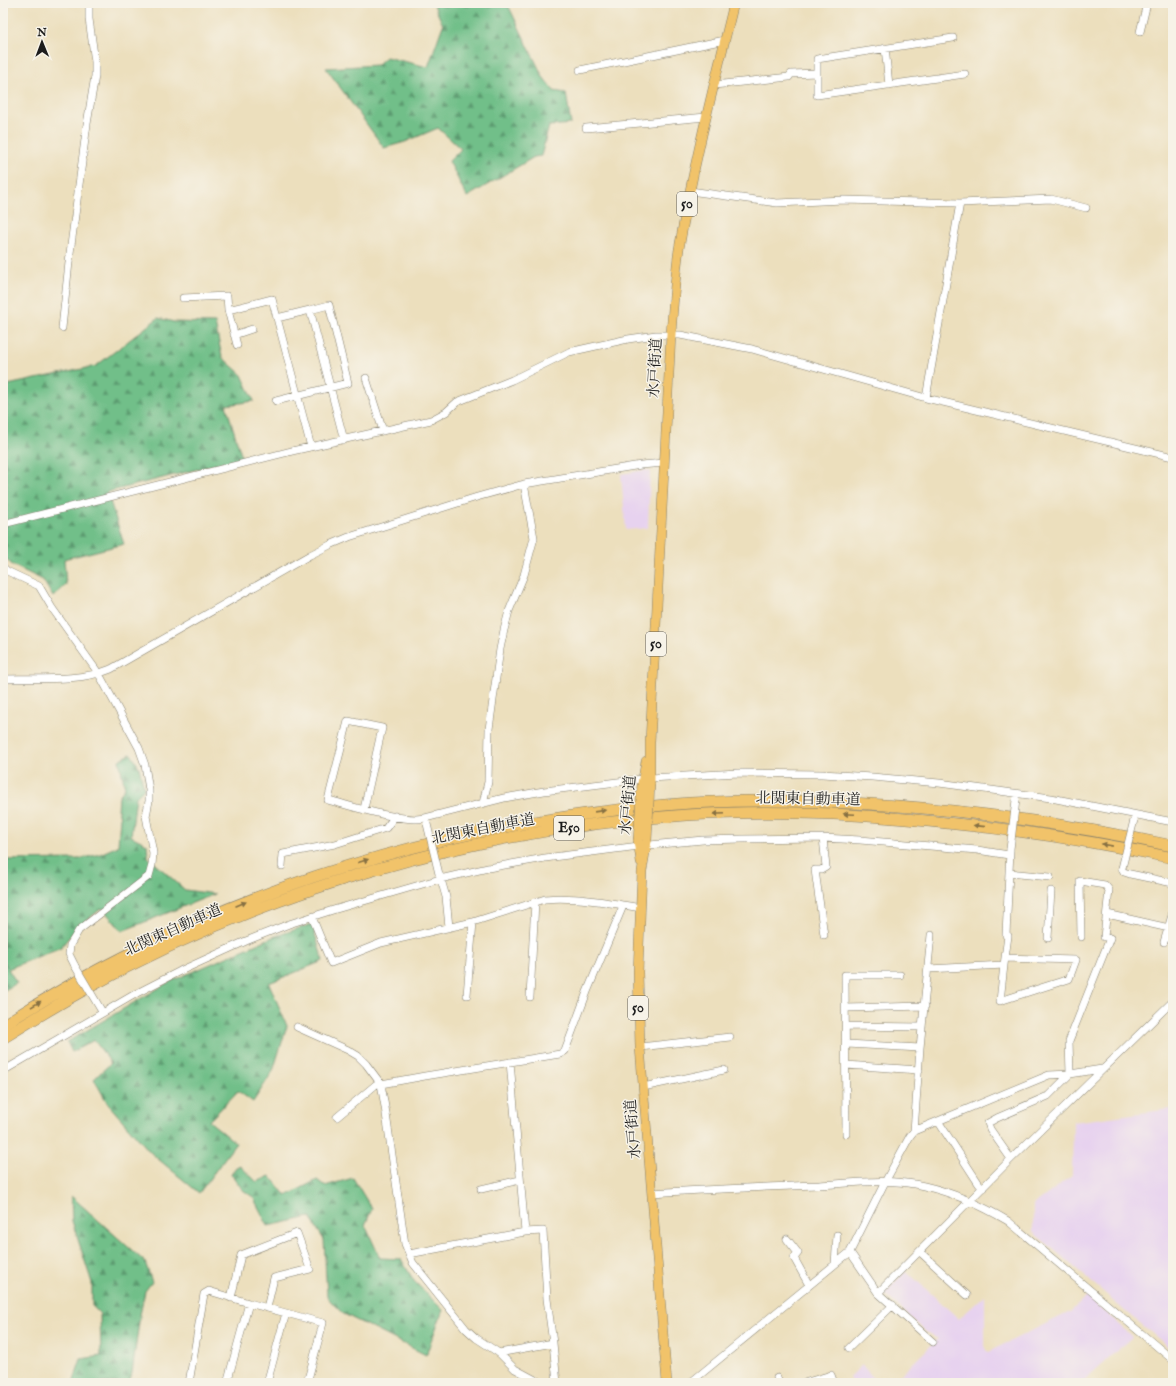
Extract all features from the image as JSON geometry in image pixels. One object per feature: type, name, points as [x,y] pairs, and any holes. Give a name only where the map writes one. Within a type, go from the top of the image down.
[{"type":"highway","name":"北関東自動車道","points":[[3,1025],[76,980],[129,953],[187,926],[259,896],[316,875],[373,858],[473,833],[539,820],[612,810],[686,804],[753,801],[866,803],[1002,817],[1081,829],[1173,846]]},
{"type":"highway","name":"北関東自動車道","points":[[3,1038],[81,991],[135,963],[264,906],[320,886],[418,857],[540,832],[612,822],[688,815],[752,813],[856,815],[915,819],[999,828],[1079,840],[1173,858]]},
{"type":"main road","name":"水戸街道","points":[[667,1383],[640,1047],[638,972],[642,843],[650,742],[671,334],[676,273],[690,191],[706,117],[734,3]]},
{"type":"street","points":[[62,328],[70,253],[87,124],[95,76],[96,62],[90,24],[89,3]]},
{"type":"street","points":[[1140,32],[1147,3]]},
{"type":"street","points":[[953,38],[817,58],[817,95],[965,74]]},
{"type":"street","points":[[580,70],[725,40]]},
{"type":"street","points":[[885,48],[889,85]]},
{"type":"street","points":[[714,85],[789,77],[791,74],[817,72]]},
{"type":"street","points":[[586,128],[706,117]]},
{"type":"street","points":[[690,191],[777,203],[844,200],[960,203],[1051,199],[1086,208]]},
{"type":"street","points":[[926,398],[960,203]]},
{"type":"street","points":[[183,298],[227,296],[228,310],[237,345]]},
{"type":"street","points":[[228,310],[272,299],[311,447]]},
{"type":"street","points":[[276,401],[348,383],[329,305],[277,318]]},
{"type":"street","points":[[310,310],[344,440]]},
{"type":"street","points":[[234,334],[252,329]]},
{"type":"street","points":[[3,524],[311,447],[431,420],[446,412],[457,402],[512,380],[569,352],[628,339],[671,334],[694,337],[752,349],[926,398],[1173,457]]},
{"type":"street","points":[[366,378],[383,431]]},
{"type":"street","points":[[3,679],[68,678],[99,674],[111,669],[310,554],[330,545],[477,497],[524,484],[641,465],[664,463]]},
{"type":"street","points":[[483,803],[488,782],[489,729],[500,649],[507,617],[524,575],[534,538],[524,484]]},
{"type":"street","points":[[3,567],[7,571],[39,586],[52,608],[99,674],[128,726],[145,765],[149,801],[146,816],[153,853],[149,876],[79,930],[70,945],[69,954],[102,1011]]},
{"type":"street","points":[[364,809],[382,728],[348,721],[328,800],[364,809],[395,816],[426,821],[483,803],[544,791],[738,773],[822,774],[913,780],[1016,796],[1134,817],[1173,822]]},
{"type":"street","points":[[928,969],[1004,962],[1076,960],[1069,979],[1000,1001],[1004,962],[1007,935],[1010,852],[1016,796]]},
{"type":"street","points":[[282,866],[283,854],[335,844],[386,828],[395,816]]},
{"type":"street","points":[[1134,817],[1122,868],[1124,872],[1173,883]]},
{"type":"street","points":[[426,821],[446,897],[449,927]]},
{"type":"street","points":[[3,1071],[102,1011],[180,971],[254,938],[312,917],[440,876],[642,843],[742,838],[823,838],[1010,852]]},
{"type":"street","points":[[823,838],[826,867],[821,870],[815,870],[824,935]]},
{"type":"street","points":[[1009,873],[1050,878]]},
{"type":"street","points":[[1011,1159],[990,1129],[988,1123],[1048,1096],[1070,1074],[1069,1041],[1107,937],[1108,890],[1105,885],[1080,882],[1081,937]]},
{"type":"street","points":[[1048,938],[1051,891]]},
{"type":"street","points":[[312,917],[331,963],[382,943],[473,922],[535,902],[556,898],[577,899],[641,908]]},
{"type":"street","points":[[530,997],[535,902]]},
{"type":"street","points":[[337,1116],[380,1083],[560,1054],[565,1051],[589,985],[623,906]]},
{"type":"street","points":[[1164,942],[1173,912]]},
{"type":"street","points":[[1107,914],[1168,928]]},
{"type":"street","points":[[467,995],[473,922]]},
{"type":"street","points":[[690,1383],[850,1252],[884,1182],[914,1131],[931,935]]},
{"type":"street","points":[[846,1134],[846,976],[900,975]]},
{"type":"street","points":[[878,1293],[1011,1159],[1173,1001]]},
{"type":"street","points":[[846,1008],[925,1006]]},
{"type":"street","points":[[846,1026],[922,1027]]},
{"type":"street","points":[[297,1027],[358,1056],[380,1083],[406,1244],[412,1263],[466,1329],[476,1338],[499,1353],[515,1368],[541,1383]]},
{"type":"street","points":[[640,1047],[730,1038]]},
{"type":"street","points":[[847,1044],[920,1048]]},
{"type":"street","points":[[510,1062],[525,1232]]},
{"type":"street","points":[[846,1065],[919,1070]]},
{"type":"street","points":[[914,1131],[1049,1075],[1070,1074],[1102,1069]]},
{"type":"street","points":[[643,1087],[724,1070]]},
{"type":"street","points":[[938,1121],[978,1184],[983,1188]]},
{"type":"street","points":[[481,1189],[520,1180]]},
{"type":"street","points":[[652,1192],[884,1182],[923,1186],[970,1200],[1020,1230],[1173,1360]]},
{"type":"street","points":[[409,1254],[525,1232],[543,1231],[547,1299],[557,1383]]},
{"type":"street","points":[[231,1298],[241,1255],[297,1233],[310,1269],[274,1278],[267,1308]]},
{"type":"street","points":[[835,1264],[837,1235]]},
{"type":"street","points":[[787,1239],[798,1253],[794,1258],[809,1285]]},
{"type":"street","points":[[850,1252],[878,1293],[933,1342]]},
{"type":"street","points":[[920,1252],[967,1294]]},
{"type":"street","points":[[189,1383],[204,1294],[209,1291],[286,1314],[323,1323],[307,1383]]},
{"type":"street","points":[[226,1383],[249,1303]]},
{"type":"street","points":[[849,1348],[893,1305]]},
{"type":"street","points":[[267,1383],[286,1314]]},
{"type":"street","points":[[499,1353],[553,1343]]},
{"type":"street","points":[[804,1383],[831,1375],[834,1383]]},
{"type":"shaded area","points":[[645,470],[650,471],[648,528],[626,530],[621,474]]},
{"type":"shaded area","points":[[1171,1109],[1173,1134],[1173,1351],[1033,1232],[1033,1205],[1072,1176],[1073,1122]]},
{"type":"shaded area","points":[[906,1271],[959,1319],[985,1295],[985,1349],[988,1352],[1070,1312],[1088,1296],[1132,1337],[1081,1383],[892,1383],[938,1339],[926,1332],[884,1293]]},
{"type":"shaded area","points":[[862,1365],[878,1383],[852,1383],[850,1377]]},
{"type":"green space","points":[[433,3],[497,3],[509,7],[543,77],[554,91],[566,93],[571,124],[549,126],[541,156],[534,157],[467,197],[449,161],[461,149],[438,128],[405,142],[384,148],[326,68],[377,65],[386,57],[428,67],[443,25]]},
{"type":"green space","points":[[158,318],[174,322],[215,323],[222,357],[242,375],[254,401],[226,405],[242,458],[107,492],[124,544],[64,559],[66,585],[53,597],[43,580],[12,565],[3,555],[3,386],[96,366]]},
{"type":"green space","points":[[131,754],[139,767],[144,789],[136,797],[131,836],[147,844],[148,857],[185,890],[215,894],[122,931],[102,908],[77,928],[61,947],[8,969],[17,983],[3,991],[3,860],[80,859],[100,854],[118,846],[120,817],[118,811],[119,796],[125,788],[119,760]]},
{"type":"green space","points":[[312,924],[323,961],[269,983],[287,1026],[273,1071],[253,1102],[238,1091],[209,1121],[236,1143],[199,1193],[151,1153],[108,1104],[94,1079],[111,1063],[94,1040],[72,1052],[67,1042],[169,982],[273,937]]},
{"type":"green space","points":[[239,1165],[257,1182],[270,1176],[286,1196],[317,1180],[325,1186],[353,1178],[372,1209],[365,1225],[380,1258],[401,1259],[414,1281],[443,1310],[426,1355],[342,1313],[327,1297],[324,1240],[310,1217],[268,1226],[253,1197],[243,1190],[231,1174]]},
{"type":"green space","points":[[71,1196],[145,1262],[152,1282],[145,1291],[132,1373],[129,1383],[73,1383],[81,1359],[101,1356],[100,1314],[92,1306],[92,1283],[72,1221]]}]
